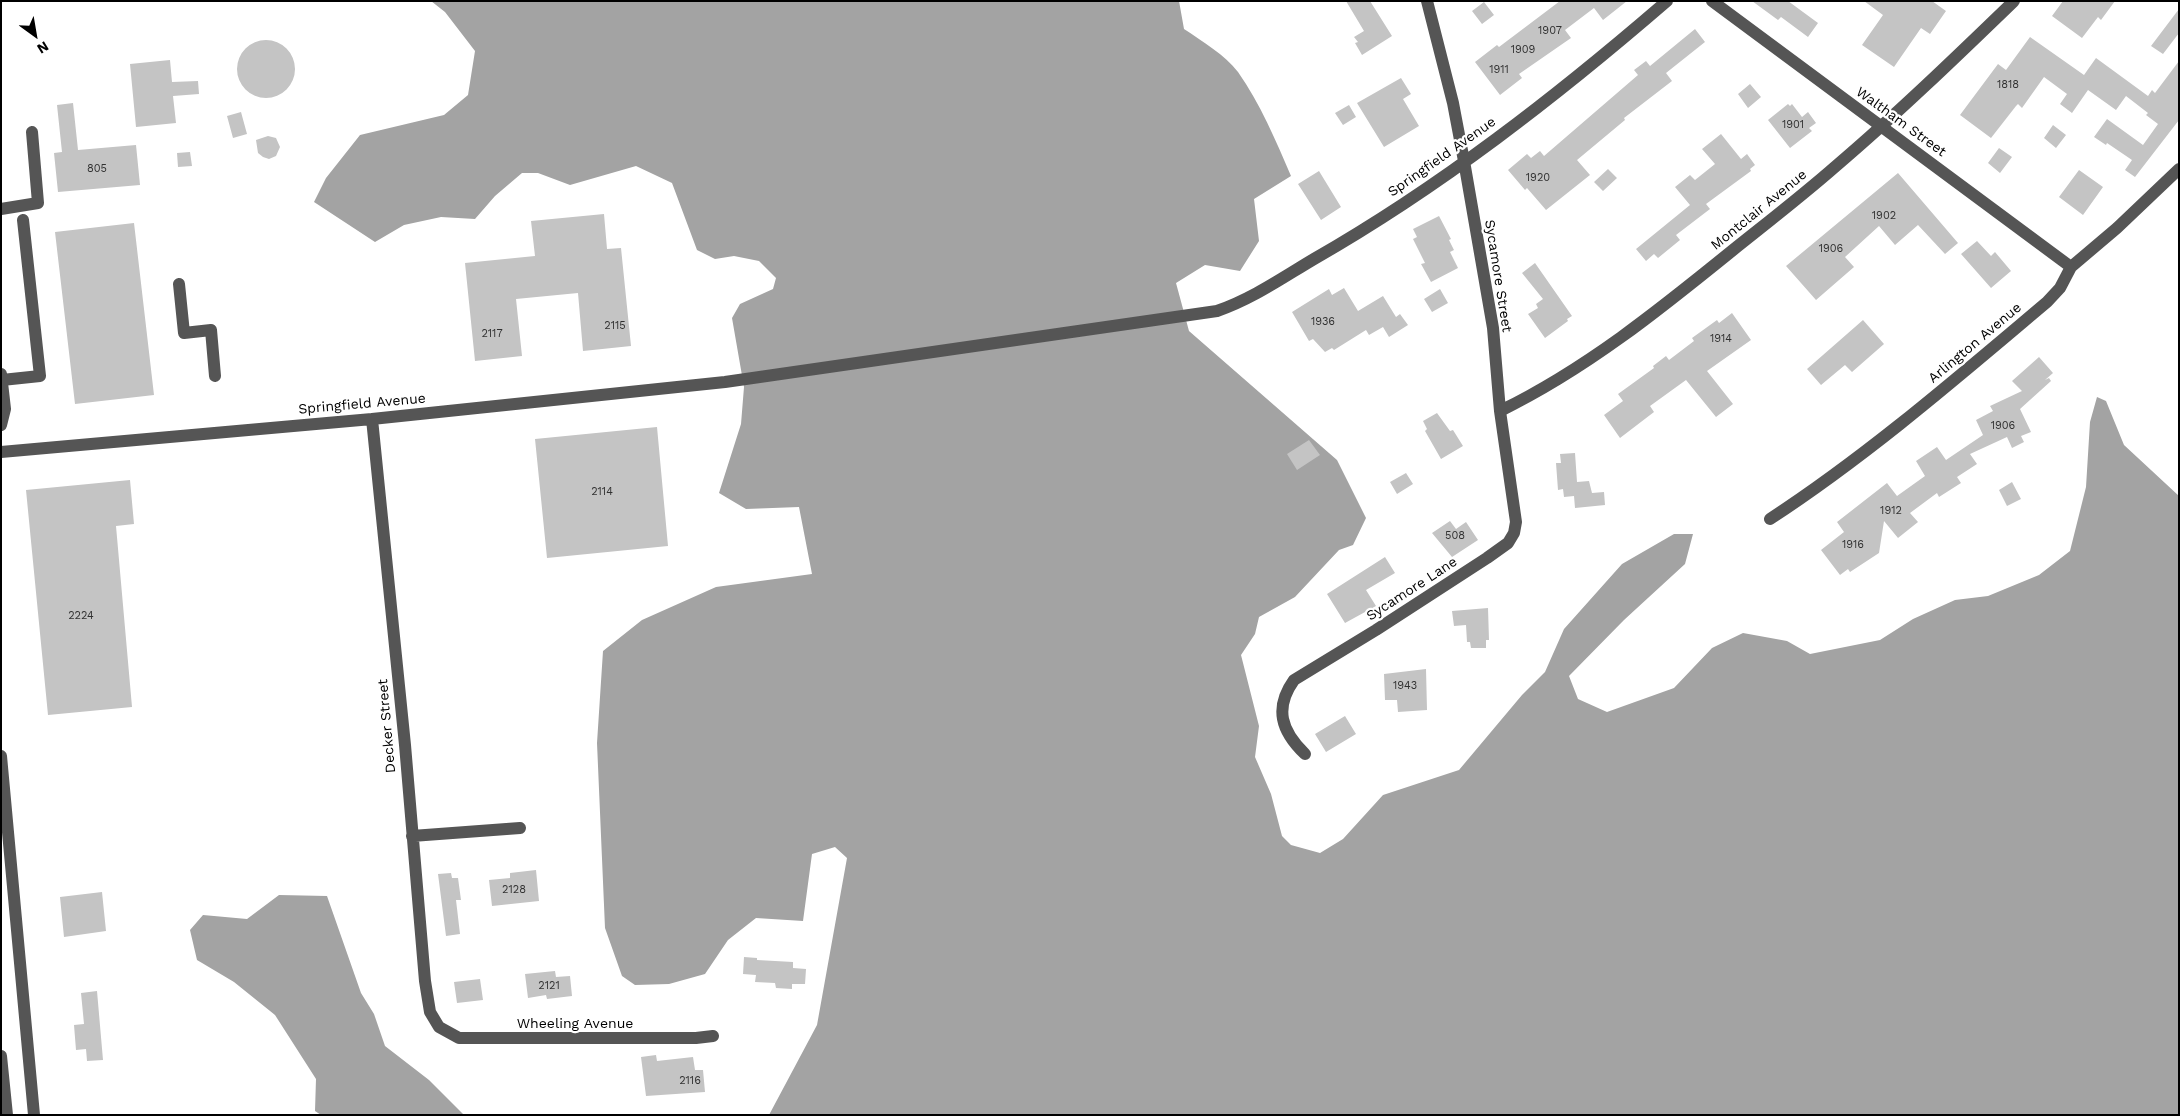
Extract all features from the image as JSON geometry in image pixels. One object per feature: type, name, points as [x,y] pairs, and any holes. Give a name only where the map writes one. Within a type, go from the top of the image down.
[{"type":"street","name":"Sycamore Street","points":[[1427,1],[1454,103],[1492,328],[1500,411],[1516,522],[1514,533],[1508,543],[1496,552]]},
{"type":"street","name":"Springfield Avenue","points":[[1,452],[372,419],[725,382],[1217,311],[1237,304],[1340,244],[1464,161],[1532,112],[1668,1]]},
{"type":"street","name":"Waltham Street","points":[[1712,1],[2071,267]]},
{"type":"street","name":"Montclair Avenue","points":[[1500,411],[1567,375],[1615,343],[1828,173],[2014,1]]},
{"type":"street","points":[[1,209],[38,203],[32,132]]},
{"type":"street","name":"Arlington Avenue","points":[[1770,519],[1801,499],[1935,396],[2047,302],[2060,288],[2071,267],[2117,228],[2179,169]]},
{"type":"street","points":[[2,380],[40,376],[23,220]]},
{"type":"street","points":[[179,284],[184,333],[211,330],[215,376]]},
{"type":"street","points":[[1,374],[5,409],[1,425]]},
{"type":"street","name":"Decker Street","points":[[372,419],[425,981],[430,1012],[439,1027]]},
{"type":"street","name":"Sycamore Lane","points":[[1304,754],[1292,742],[1284,727],[1282,715],[1286,691],[1294,680],[1496,552]]},
{"type":"street","points":[[1,756],[34,1115]]},
{"type":"street","points":[[412,836],[520,828]]},
{"type":"street","name":"Wheeling Avenue","points":[[439,1027],[459,1038],[574,1040],[696,1038],[713,1036]]},
{"type":"street","points":[[1,1056],[7,1115]]},
{"type":"shaded area","points":[[431,1],[1179,1],[1184,29],[1227,60],[1246,84],[1267,122],[1291,176],[1254,199],[1259,241],[1240,271],[1205,265],[1176,283],[1189,331],[1337,460],[1366,518],[1353,545],[1339,550],[1295,597],[1259,617],[1255,634],[1241,655],[1259,726],[1255,757],[1271,794],[1282,836],[1291,845],[1320,853],[1343,839],[1383,795],[1459,770],[1522,695],[1545,672],[1564,629],[1622,564],[1674,534],[1693,534],[1685,564],[1624,620],[1569,676],[1578,699],[1607,712],[1674,688],[1712,648],[1743,633],[1787,641],[1810,654],[1880,640],[1913,619],[1955,600],[1988,596],[2039,575],[2070,551],[2086,487],[2090,422],[2097,397],[2106,401],[2124,445],[2179,496],[2179,1115],[769,1115],[817,1025],[847,858],[835,847],[812,854],[803,921],[756,918],[728,940],[705,974],[669,984],[635,985],[622,976],[605,928],[597,743],[603,651],[642,620],[716,587],[812,574],[799,507],[746,509],[719,493],[741,424],[744,387],[732,318],[740,304],[773,289],[776,278],[759,261],[734,256],[715,259],[697,250],[672,183],[636,166],[570,185],[538,173],[522,173],[495,196],[475,219],[441,217],[404,225],[375,242],[314,202],[326,178],[360,135],[444,115],[468,95],[475,51],[445,12]]},
{"type":"shaded area","points":[[279,895],[327,896],[361,993],[374,1014],[385,1046],[429,1080],[464,1115],[321,1115],[315,1111],[316,1079],[275,1015],[234,982],[197,960],[190,930],[203,915],[247,919]]},
{"type":"building","points":[[1346,1],[1370,1],[1392,36],[1362,55],[1355,43],[1358,42],[1354,37],[1364,31]]},
{"type":"building","points":[[1560,1],[1627,1],[1603,20],[1594,8],[1565,30],[1571,38],[1519,74],[1522,78],[1500,95],[1475,62],[1497,45],[1499,47]]},
{"type":"building","points":[[1752,1],[1788,1],[1818,23],[1808,37],[1781,17],[1778,20]]},
{"type":"building","points":[[1864,1],[1932,1],[1946,11],[1930,34],[1921,28],[1894,67],[1862,45],[1883,15]]},
{"type":"building","points":[[2063,1],[2115,1],[2101,20],[2098,17],[2082,38],[2052,16]]},
{"type":"building","points":[[1484,2],[1494,15],[1482,24],[1472,11]]},
{"type":"building","points":[[2179,9],[2179,33],[2163,54],[2151,46]]},
{"type":"building","points":[[1695,29],[1705,42],[1666,73],[1672,81],[1624,118],[1625,120],[1577,160],[1590,175],[1546,210],[1508,170],[1527,154],[1531,158],[1540,151],[1544,156],[1638,75],[1634,70],[1646,61],[1650,66]]},
{"type":"building","points":[[2030,37],[2084,75],[2096,58],[2148,96],[2152,90],[2155,93],[2179,61],[2179,120],[2135,177],[2125,170],[2132,160],[2107,143],[2106,145],[2094,137],[2107,119],[2143,145],[2158,124],[2146,115],[2148,113],[2126,96],[2116,110],[2088,90],[2072,113],[2060,104],[2067,94],[2044,77],[2022,108],[2018,104],[1991,138],[1960,115],[1998,64],[2006,70]]},
{"type":"building","points":[[260,40],[272,40],[287,48],[295,63],[295,75],[287,90],[272,98],[260,98],[245,90],[237,75],[237,63],[245,48]]},
{"type":"building","points":[[170,60],[172,82],[198,81],[199,94],[173,96],[176,123],[136,127],[130,64]]},
{"type":"building","points":[[1401,78],[1411,94],[1403,99],[1419,126],[1384,147],[1357,103]]},
{"type":"building","points":[[1750,84],[1761,97],[1748,108],[1738,94]]},
{"type":"building","points":[[73,103],[78,150],[136,145],[140,185],[58,192],[54,153],[62,152],[57,105]]},
{"type":"building","points":[[1788,104],[1790,106],[1792,104],[1802,117],[1808,112],[1816,123],[1809,128],[1812,131],[1790,148],[1768,120]]},
{"type":"building","points":[[1349,105],[1356,117],[1343,125],[1335,113]]},
{"type":"building","points":[[241,112],[247,134],[233,138],[227,116]]},
{"type":"building","points":[[2053,125],[2066,135],[2056,148],[2044,138]]},
{"type":"building","points":[[1721,134],[1741,159],[1747,154],[1755,165],[1750,169],[1751,171],[1706,204],[1710,209],[1676,235],[1680,240],[1658,258],[1654,254],[1646,261],[1636,249],[1690,205],[1675,187],[1690,175],[1695,180],[1715,164],[1702,149]]},
{"type":"building","points":[[268,136],[276,138],[280,147],[276,156],[269,159],[258,153],[256,140]]},
{"type":"building","points":[[1999,148],[2012,157],[2000,173],[1988,163]]},
{"type":"building","points":[[190,152],[192,166],[178,167],[177,153]]},
{"type":"building","points":[[1608,169],[1617,178],[1603,191],[1594,182]]},
{"type":"building","points":[[2079,170],[2103,187],[2083,215],[2059,197]]},
{"type":"building","points":[[1319,171],[1341,207],[1321,220],[1298,184]]},
{"type":"building","points":[[1898,173],[1958,243],[1945,254],[1918,225],[1895,245],[1879,226],[1845,257],[1854,267],[1816,300],[1786,266]]},
{"type":"building","points":[[604,214],[607,249],[621,248],[631,346],[583,351],[578,293],[516,299],[522,356],[475,361],[465,263],[535,256],[531,221]]},
{"type":"building","points":[[1439,216],[1451,239],[1449,240],[1454,250],[1450,252],[1458,268],[1431,282],[1421,264],[1425,263],[1413,239],[1417,237],[1413,229]]},
{"type":"building","points":[[134,223],[154,395],[75,404],[55,232]]},
{"type":"building","points":[[1977,241],[1991,256],[1995,252],[2011,271],[1991,288],[1961,254]]},
{"type":"building","points":[[1535,263],[1572,316],[1545,338],[1528,314],[1538,308],[1536,304],[1543,299],[1522,273]]},
{"type":"building","points":[[1344,288],[1358,311],[1383,296],[1396,317],[1400,314],[1408,325],[1389,337],[1383,327],[1369,335],[1366,330],[1334,350],[1332,348],[1325,352],[1313,339],[1309,341],[1292,312],[1329,289],[1332,295]]},
{"type":"building","points":[[1440,289],[1448,303],[1432,312],[1424,299]]},
{"type":"building","points":[[1732,313],[1751,340],[1707,371],[1733,404],[1716,417],[1686,380],[1650,406],[1654,412],[1620,438],[1604,415],[1623,401],[1618,394],[1654,368],[1653,366],[1666,356],[1669,360],[1694,341],[1692,338],[1717,320],[1719,323]]},
{"type":"building","points":[[1863,320],[1884,344],[1852,372],[1845,365],[1821,385],[1807,369]]},
{"type":"building","points":[[2039,357],[2053,373],[2045,380],[2049,378],[2051,381],[2020,409],[2031,432],[2021,436],[2024,442],[2012,448],[2007,437],[1970,454],[1977,464],[1957,477],[1961,483],[1939,497],[1937,493],[1910,513],[1918,522],[1898,538],[1884,521],[1879,553],[1850,572],[1848,569],[1840,575],[1821,550],[1844,532],[1837,522],[1887,483],[1897,496],[1925,476],[1916,461],[1937,447],[1946,460],[1983,435],[1976,420],[1993,411],[1990,406],[2022,391],[2012,381]]},
{"type":"building","points":[[1437,413],[1450,431],[1453,430],[1463,446],[1441,459],[1425,431],[1427,429],[1423,421]]},
{"type":"building","points":[[657,427],[668,546],[547,558],[535,439]]},
{"type":"building","points":[[1309,440],[1320,455],[1297,470],[1287,454]]},
{"type":"building","points":[[1575,453],[1577,482],[1589,481],[1592,493],[1604,492],[1605,505],[1575,508],[1574,496],[1564,497],[1563,489],[1558,490],[1556,463],[1561,463],[1560,454]]},
{"type":"building","points":[[1406,473],[1413,484],[1397,494],[1390,482]]},
{"type":"building","points":[[130,480],[134,524],[116,526],[132,707],[48,715],[26,490]]},
{"type":"building","points":[[2012,482],[2021,499],[2007,506],[1999,490]]},
{"type":"building","points":[[1450,521],[1456,529],[1466,522],[1478,540],[1452,557],[1432,533]]},
{"type":"building","points":[[1385,557],[1395,573],[1366,590],[1376,606],[1345,623],[1327,594]]},
{"type":"building","points":[[1488,608],[1489,640],[1486,640],[1486,648],[1471,648],[1470,642],[1467,642],[1466,625],[1454,626],[1452,611]]},
{"type":"building","points":[[1426,669],[1427,710],[1398,712],[1397,700],[1385,700],[1384,674]]},
{"type":"building","points":[[1345,716],[1356,734],[1326,752],[1315,734]]},
{"type":"building","points":[[536,870],[539,901],[492,906],[489,880],[510,878],[510,873]]},
{"type":"building","points":[[451,873],[452,878],[458,878],[461,900],[456,900],[460,934],[446,936],[438,874]]},
{"type":"building","points":[[102,892],[106,931],[64,937],[60,897]]},
{"type":"building","points":[[744,957],[757,958],[757,960],[793,962],[793,968],[806,969],[805,984],[792,984],[792,989],[776,988],[775,983],[755,982],[756,975],[743,974]]},
{"type":"building","points":[[555,971],[556,977],[570,976],[572,996],[547,999],[546,995],[528,998],[525,974]]},
{"type":"building","points":[[480,979],[483,1000],[457,1003],[454,982]]},
{"type":"building","points":[[97,991],[103,1060],[87,1061],[86,1049],[76,1050],[74,1025],[84,1024],[81,993]]},
{"type":"building","points":[[656,1055],[657,1061],[693,1057],[695,1070],[703,1070],[705,1092],[646,1096],[641,1057]]}]
